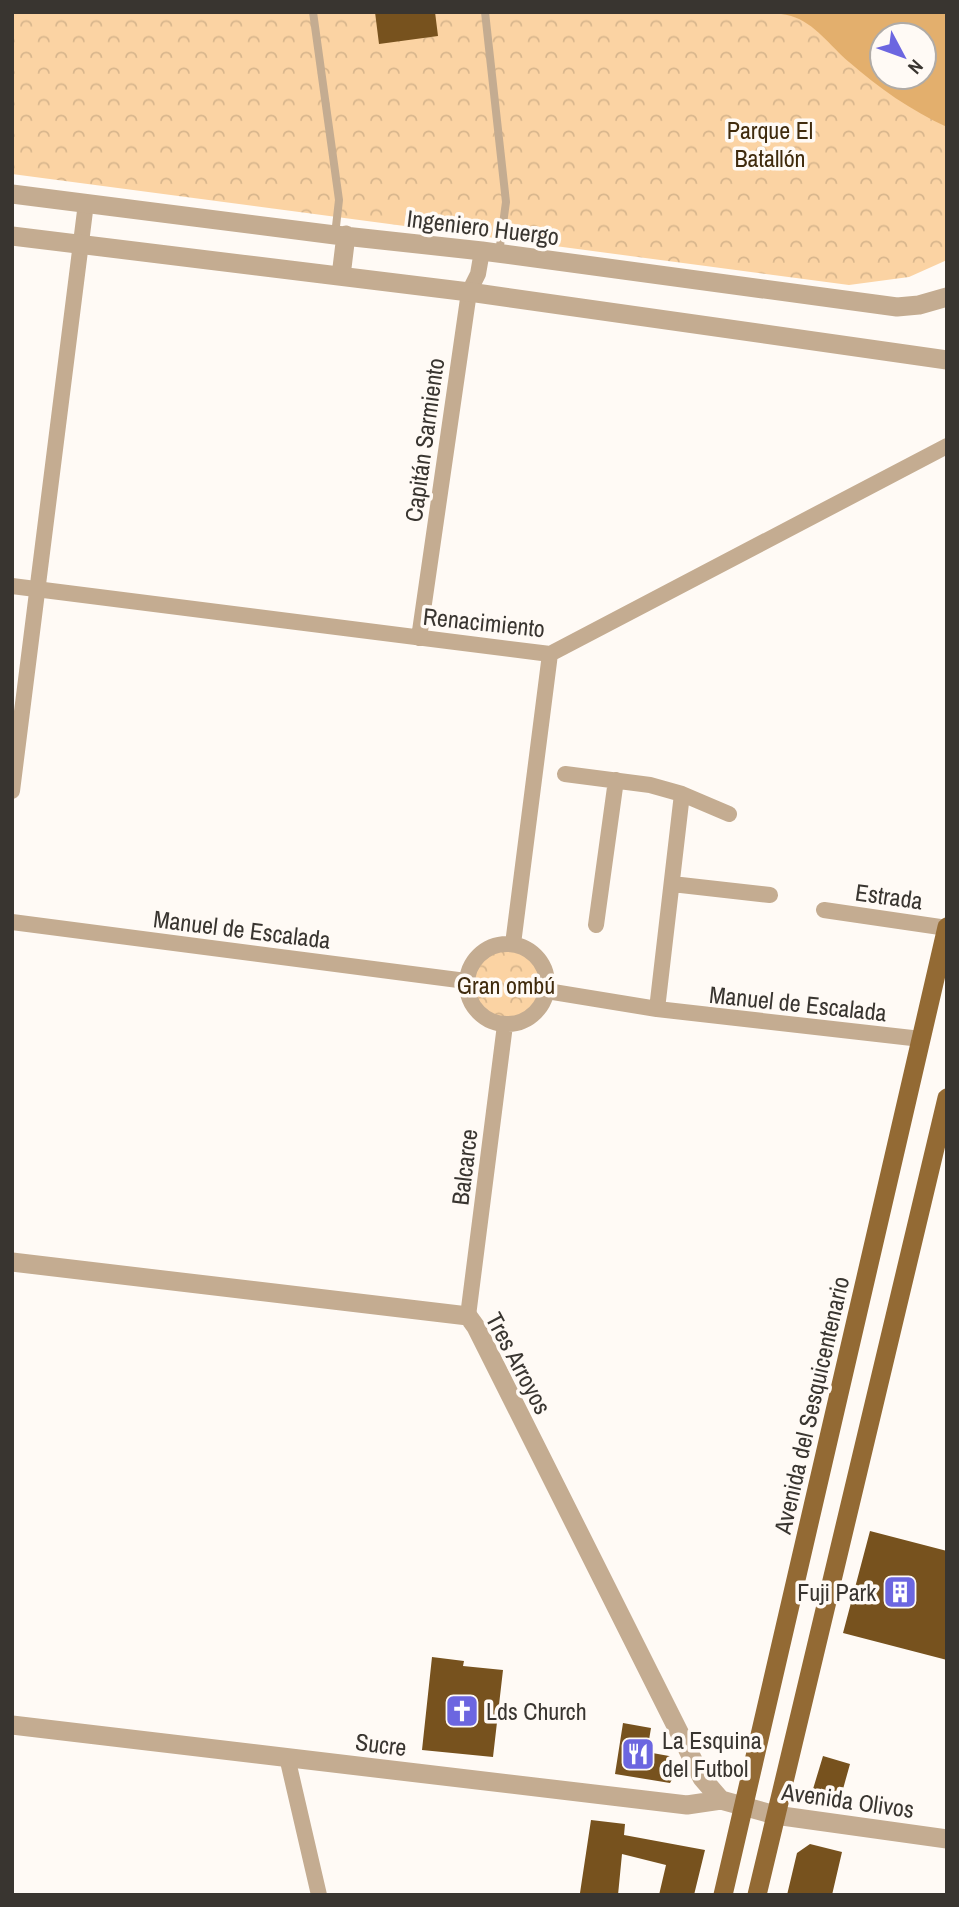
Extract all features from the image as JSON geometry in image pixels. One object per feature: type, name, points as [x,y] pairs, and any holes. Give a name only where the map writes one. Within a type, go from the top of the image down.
[{"type":"main road","name":"Avenida del Sesquicentenario","points":[[723,1895],[947,927]]},
{"type":"main road","points":[[757,1895],[947,1098]]},
{"type":"street","name":"Ingeniero Huergo","points":[[12,194],[490,252],[897,307],[919,305],[947,297]]},
{"type":"street","points":[[12,791],[86,203]]},
{"type":"street","points":[[340,235],[341,276]]},
{"type":"street","points":[[12,236],[469,292],[947,360]]},
{"type":"street","name":"Capitán Sarmiento","points":[[419,638],[469,292],[490,252]]},
{"type":"street","name":"Renacimiento","points":[[12,586],[550,654],[947,446]]},
{"type":"street","points":[[513,944],[550,654]]},
{"type":"street","points":[[565,774],[650,785],[682,794],[729,814]]},
{"type":"street","points":[[596,925],[617,780]]},
{"type":"street","points":[[657,1009],[682,794]]},
{"type":"street","points":[[672,884],[770,895]]},
{"type":"street","name":"Estrada","points":[[824,910],[947,927]]},
{"type":"street","name":"Manuel de Escalada","points":[[12,922],[466,981]]},
{"type":"street","points":[[502,943],[513,944],[525,947],[543,965],[547,990],[537,1012],[517,1023],[505,1025],[481,1016],[472,1006],[466,981],[474,960],[481,952],[502,943]]},
{"type":"street","name":"Manuel de Escalada","points":[[547,990],[657,1009],[920,1039]]},
{"type":"street","name":"Balcarce","points":[[468,1315],[505,1025]]},
{"type":"street","name":"Tres Arroyos","points":[[12,1262],[468,1315],[702,1778],[721,1800]]},
{"type":"street","name":"Sucre","points":[[12,1726],[687,1805],[721,1800],[743,1806]]},
{"type":"street","points":[[288,1757],[319,1895]]},
{"type":"street","name":"Avenida Olivos","points":[[743,1806],[775,1815],[947,1839]]},
{"type":"lane","points":[[313,12],[339,201],[340,235]]},
{"type":"lane","points":[[485,12],[506,202],[490,252]]},
{"type":"green space","name":"Parque El Batallón","points":[[12,12],[947,12],[947,260],[909,277],[849,285],[12,174]]},
{"type":"green space","name":"Gran ombú","points":[[506,950],[531,960],[541,985],[531,1010],[506,1020],[481,1010],[471,985],[481,960]]},
{"type":"shaded area","points":[[743,12],[947,12],[947,127],[885,91],[938,91],[938,21],[868,21],[868,78],[815,29],[800,19],[785,15]]},
{"type":"building","points":[[375,12],[435,12],[438,36],[379,44]]},
{"type":"building","name":"Fuji Park","points":[[870,1531],[947,1551],[947,1660],[843,1633]]},
{"type":"building","name":"Lds Church","points":[[432,1657],[464,1661],[463,1666],[503,1670],[493,1757],[422,1750]]},
{"type":"building","name":"La Esquina del Futbol","points":[[623,1723],[651,1728],[647,1752],[669,1756],[678,1769],[670,1783],[615,1774]]},
{"type":"building","points":[[823,1756],[850,1764],[838,1807],[810,1799]]},
{"type":"building","points":[[591,1820],[625,1824],[624,1835],[705,1850],[694,1895],[659,1895],[666,1865],[622,1854],[618,1895],[580,1893]]},
{"type":"building","points":[[810,1844],[842,1852],[832,1895],[787,1895],[797,1853]]},
{"type":"place","name":"Fuji Park","points":[[900,1592]]},
{"type":"place","name":"Lds Church","points":[[462,1711]]},
{"type":"place","name":"La Esquina del Futbol","points":[[638,1754]]}]
